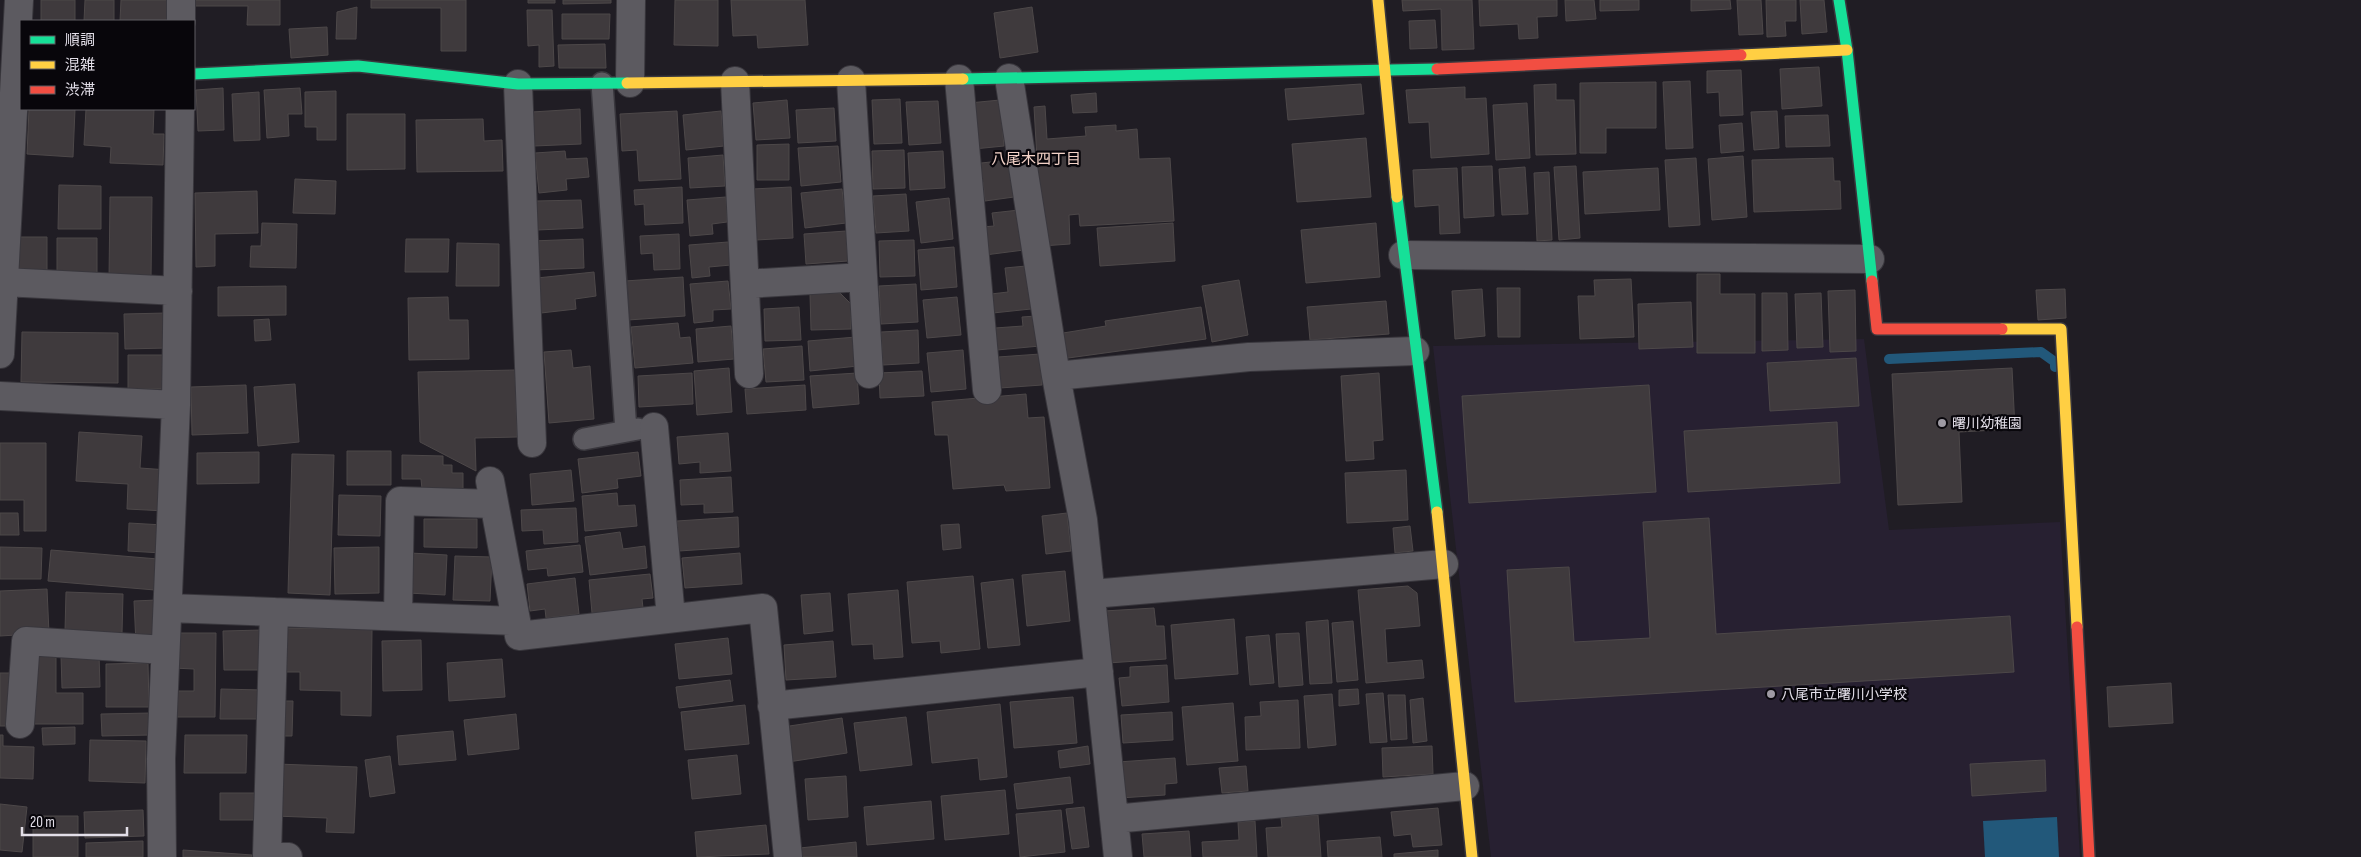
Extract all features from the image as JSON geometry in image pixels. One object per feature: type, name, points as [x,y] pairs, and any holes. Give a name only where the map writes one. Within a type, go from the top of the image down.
[{"type":"street","points":[[0,354],[13,74],[19,0]]},
{"type":"street","points":[[181,20],[182,0]]},
{"type":"street","points":[[630,83],[631,0]]},
{"type":"street","points":[[1378,0],[1403,255],[1444,564],[1472,857]]},
{"type":"street","points":[[1839,0],[1847,50],[1877,329],[2061,328],[2089,857]]},
{"type":"street","points":[[195,74],[358,66],[518,84],[735,82],[1385,71],[1847,50]]},
{"type":"street","points":[[959,78],[987,390]]},
{"type":"street","points":[[1009,78],[1056,376],[1084,520],[1118,857]]},
{"type":"street","points":[[851,80],[869,374]]},
{"type":"street","points":[[735,82],[749,374]]},
{"type":"street","points":[[518,84],[532,442]]},
{"type":"street","points":[[162,857],[161,759],[176,405],[180,110]]},
{"type":"street","points":[[1403,255],[1870,259]]},
{"type":"street","points":[[745,284],[863,277]]},
{"type":"street","points":[[4,282],[178,292]]},
{"type":"street","points":[[1056,376],[1249,357],[1415,351]]},
{"type":"street","points":[[0,396],[176,405]]},
{"type":"street","points":[[658,427],[671,618]]},
{"type":"street","points":[[398,616],[400,501],[492,493],[519,636],[762,608],[788,857]]},
{"type":"street","points":[[1092,594],[1444,564]]},
{"type":"street","points":[[168,608],[516,621]]},
{"type":"street","points":[[274,612],[267,855],[288,857]]},
{"type":"street","points":[[20,724],[26,641],[165,650]]},
{"type":"street","points":[[772,706],[1099,672]]},
{"type":"street","points":[[1114,819],[1465,786]]},
{"type":"lane","points":[[602,83],[626,431]]},
{"type":"lane","points":[[584,439],[658,427]]},
{"type":"shaded area","name":"八尾市立曙川小学校","points":[[1864,339],[1889,530],[2060,522],[2080,857],[1491,857],[1433,346]]},
{"type":"water","points":[[2057,817],[2059,857],[1985,857],[1983,821]]},
{"type":"building","points":[[41,0],[75,0],[75,20],[41,20]]},
{"type":"building","points":[[85,0],[114,0],[114,20],[84,20]]},
{"type":"building","points":[[121,0],[171,0],[171,20],[120,20]]},
{"type":"building","points":[[191,0],[280,0],[280,25],[247,25],[248,6],[191,6]]},
{"type":"building","points":[[371,0],[466,0],[466,51],[441,51],[441,8],[371,8]]},
{"type":"building","points":[[528,0],[555,0],[555,3],[528,3]]},
{"type":"building","points":[[563,0],[611,0],[611,3],[563,4]]},
{"type":"building","points":[[675,0],[718,0],[718,46],[674,45]]},
{"type":"building","points":[[731,0],[805,0],[808,45],[758,48],[757,35],[733,36]]},
{"type":"building","points":[[1402,0],[1472,0],[1474,49],[1442,50],[1441,9],[1403,11]]},
{"type":"building","points":[[1479,0],[1557,0],[1557,16],[1537,17],[1538,38],[1519,39],[1518,24],[1480,26]]},
{"type":"building","points":[[1565,0],[1594,0],[1596,19],[1566,21]]},
{"type":"building","points":[[1600,0],[1639,0],[1639,10],[1600,11]]},
{"type":"building","points":[[1691,0],[1730,0],[1731,9],[1691,11]]},
{"type":"building","points":[[1737,0],[1761,0],[1763,34],[1739,35]]},
{"type":"building","points":[[1766,0],[1796,0],[1796,21],[1785,21],[1786,36],[1767,37]]},
{"type":"building","points":[[1800,0],[1824,0],[1827,32],[1802,34]]},
{"type":"building","points":[[357,7],[356,39],[336,39],[337,12]]},
{"type":"building","points":[[1032,7],[1038,52],[1000,58],[994,13]]},
{"type":"building","points":[[527,10],[552,10],[554,66],[539,67],[539,45],[528,46]]},
{"type":"building","points":[[562,14],[610,14],[609,39],[562,39]]},
{"type":"building","points":[[1435,20],[1437,48],[1410,49],[1409,21]]},
{"type":"building","points":[[327,27],[328,55],[291,58],[289,29]]},
{"type":"building","points":[[605,44],[606,68],[559,68],[558,45]]},
{"type":"building","points":[[1819,67],[1822,106],[1782,109],[1780,69]]},
{"type":"building","points":[[1741,70],[1743,115],[1720,116],[1719,92],[1707,93],[1707,71]]},
{"type":"building","points":[[1690,81],[1693,148],[1666,149],[1663,82]]},
{"type":"building","points":[[1656,82],[1656,128],[1606,128],[1606,153],[1580,153],[1580,83]]},
{"type":"building","points":[[1361,84],[1364,114],[1288,120],[1285,89]]},
{"type":"building","points":[[1556,84],[1556,100],[1574,100],[1576,154],[1536,155],[1534,85]]},
{"type":"building","points":[[1465,87],[1465,99],[1486,98],[1489,154],[1431,158],[1429,122],[1409,123],[1406,90]]},
{"type":"building","points":[[223,88],[224,130],[198,131],[196,90]]},
{"type":"building","points":[[300,88],[302,114],[288,114],[289,136],[267,138],[264,90]]},
{"type":"building","points":[[336,91],[336,140],[317,140],[317,127],[305,127],[305,92]]},
{"type":"building","points":[[259,92],[260,140],[234,141],[232,94]]},
{"type":"building","points":[[1096,93],[1097,112],[1073,113],[1071,95]]},
{"type":"building","points":[[900,99],[902,143],[874,144],[872,100]]},
{"type":"building","points":[[787,100],[790,138],[756,140],[753,103]]},
{"type":"building","points":[[1000,100],[1004,146],[974,149],[969,103]]},
{"type":"building","points":[[938,101],[941,143],[909,145],[906,102]]},
{"type":"building","points":[[1527,103],[1530,158],[1496,160],[1493,105]]},
{"type":"building","points":[[1045,106],[1047,139],[1086,136],[1085,127],[1116,125],[1116,131],[1137,129],[1139,159],[1170,158],[1174,221],[1080,226],[1079,214],[1069,215],[1070,244],[1042,246],[1034,107]]},
{"type":"building","points":[[834,108],[836,141],[798,143],[796,110]]},
{"type":"building","points":[[580,109],[581,144],[534,146],[532,112]]},
{"type":"building","points":[[29,110],[75,110],[73,157],[27,154]]},
{"type":"building","points":[[86,110],[154,110],[153,134],[164,134],[163,165],[110,163],[111,147],[84,145]]},
{"type":"building","points":[[677,111],[681,179],[639,181],[637,150],[622,151],[620,114]]},
{"type":"building","points":[[721,111],[724,146],[686,150],[683,115]]},
{"type":"building","points":[[1777,111],[1779,148],[1754,150],[1751,112]]},
{"type":"building","points":[[347,114],[405,114],[405,169],[347,170]]},
{"type":"building","points":[[1828,115],[1830,146],[1786,147],[1785,116]]},
{"type":"building","points":[[483,119],[484,141],[502,140],[503,171],[417,172],[416,120]]},
{"type":"building","points":[[1742,123],[1744,151],[1721,153],[1719,125]]},
{"type":"building","points":[[1366,138],[1371,197],[1297,202],[1292,144]]},
{"type":"building","points":[[789,144],[789,180],[757,180],[757,145]]},
{"type":"building","points":[[838,146],[841,182],[801,186],[798,148]]},
{"type":"building","points":[[904,150],[905,188],[873,189],[872,151]]},
{"type":"building","points":[[565,151],[566,159],[587,158],[589,177],[566,179],[567,190],[539,193],[535,153]]},
{"type":"building","points":[[943,151],[945,188],[910,190],[908,153]]},
{"type":"building","points":[[723,155],[725,186],[690,188],[688,158]]},
{"type":"building","points":[[1743,156],[1747,217],[1712,220],[1708,159]]},
{"type":"building","points":[[1696,158],[1700,225],[1669,227],[1665,160]]},
{"type":"building","points":[[1833,158],[1834,181],[1840,181],[1841,209],[1754,212],[1752,160]]},
{"type":"building","points":[[1009,160],[1014,197],[985,201],[983,182],[974,183],[972,164]]},
{"type":"building","points":[[1492,166],[1494,216],[1464,218],[1462,167]]},
{"type":"building","points":[[1576,166],[1580,238],[1559,240],[1554,167]]},
{"type":"building","points":[[1525,167],[1528,214],[1502,215],[1499,169]]},
{"type":"building","points":[[1457,168],[1460,233],[1440,234],[1439,205],[1415,207],[1413,170]]},
{"type":"building","points":[[1658,168],[1660,210],[1585,214],[1583,172]]},
{"type":"building","points":[[1549,172],[1552,240],[1537,241],[1534,173]]},
{"type":"building","points":[[295,179],[336,181],[335,214],[293,213]]},
{"type":"building","points":[[59,185],[101,186],[101,229],[58,229]]},
{"type":"building","points":[[682,187],[683,223],[645,225],[644,204],[635,205],[634,190]]},
{"type":"building","points":[[791,187],[793,238],[756,240],[753,189]]},
{"type":"building","points":[[842,189],[846,223],[805,228],[801,193]]},
{"type":"building","points":[[257,191],[258,233],[215,234],[215,266],[196,267],[195,193]]},
{"type":"building","points":[[906,194],[909,231],[876,233],[873,196]]},
{"type":"building","points":[[110,197],[152,197],[151,279],[109,279]]},
{"type":"building","points":[[726,197],[727,222],[712,224],[713,234],[690,236],[687,200]]},
{"type":"building","points":[[949,198],[953,239],[921,243],[916,202]]},
{"type":"building","points":[[581,200],[583,228],[537,230],[536,201]]},
{"type":"building","points":[[1019,210],[1024,250],[985,255],[982,227],[994,226],[992,213]]},
{"type":"building","points":[[262,223],[297,224],[296,268],[250,267],[251,246],[261,246]]},
{"type":"building","points":[[1173,223],[1175,261],[1100,266],[1097,228]]},
{"type":"building","points":[[1376,223],[1380,277],[1306,283],[1301,230]]},
{"type":"building","points":[[846,231],[848,261],[806,264],[804,234]]},
{"type":"building","points":[[679,234],[680,269],[654,270],[653,253],[641,254],[640,236]]},
{"type":"building","points":[[14,237],[47,237],[47,272],[14,272]]},
{"type":"building","points":[[57,238],[97,238],[97,276],[57,276]]},
{"type":"building","points":[[406,239],[449,239],[448,272],[405,272]]},
{"type":"building","points":[[583,239],[584,268],[534,270],[532,241]]},
{"type":"building","points":[[914,240],[915,276],[880,277],[879,241]]},
{"type":"building","points":[[728,242],[731,265],[709,267],[710,276],[692,278],[689,245]]},
{"type":"building","points":[[457,243],[499,244],[499,286],[456,286]]},
{"type":"building","points":[[954,247],[957,287],[921,290],[918,250]]},
{"type":"building","points":[[1026,266],[1031,309],[993,313],[991,294],[1008,292],[1005,268]]},
{"type":"building","points":[[594,272],[596,296],[575,299],[576,309],[541,313],[537,278]]},
{"type":"building","points":[[1697,274],[1720,274],[1720,294],[1755,294],[1755,353],[1697,353]]},
{"type":"building","points":[[683,277],[685,316],[628,320],[625,281]]},
{"type":"building","points":[[1631,279],[1634,337],[1580,339],[1578,296],[1595,296],[1594,280]]},
{"type":"building","points":[[1239,280],[1248,335],[1212,342],[1202,286]]},
{"type":"building","points":[[728,281],[731,309],[713,310],[713,321],[694,323],[690,284]]},
{"type":"building","points":[[916,284],[918,322],[881,324],[879,286]]},
{"type":"building","points":[[286,286],[286,315],[218,316],[218,287]]},
{"type":"building","points":[[1497,288],[1520,288],[1520,337],[1498,337]]},
{"type":"building","points":[[1482,289],[1485,336],[1455,339],[1452,291]]},
{"type":"building","points":[[2065,289],[2066,318],[2038,320],[2036,290]]},
{"type":"building","points":[[1855,290],[1856,351],[1830,352],[1828,291]]},
{"type":"building","points":[[840,293],[851,304],[851,329],[811,330],[810,294]]},
{"type":"building","points":[[1762,293],[1787,293],[1788,350],[1762,351]]},
{"type":"building","points":[[1821,293],[1823,347],[1797,348],[1795,294]]},
{"type":"building","points":[[448,297],[449,320],[468,320],[469,359],[409,360],[408,298]]},
{"type":"building","points":[[957,297],[961,335],[927,338],[923,300]]},
{"type":"building","points":[[1386,301],[1389,334],[1310,340],[1307,307]]},
{"type":"building","points":[[1691,302],[1693,347],[1639,349],[1638,304]]},
{"type":"building","points":[[799,307],[801,340],[765,341],[764,309]]},
{"type":"building","points":[[1201,307],[1206,339],[1061,359],[1057,334],[1106,326],[1105,321]]},
{"type":"building","points":[[166,313],[167,348],[125,349],[124,314]]},
{"type":"building","points":[[1036,316],[1040,346],[997,350],[995,328],[1023,326],[1022,317]]},
{"type":"building","points":[[269,319],[271,340],[255,341],[254,320]]},
{"type":"building","points":[[678,323],[680,338],[690,337],[693,363],[635,368],[631,327]]},
{"type":"building","points":[[731,326],[734,359],[698,362],[696,329]]},
{"type":"building","points":[[918,330],[919,363],[883,365],[881,332]]},
{"type":"building","points":[[22,332],[118,333],[118,383],[21,382]]},
{"type":"building","points":[[856,337],[858,366],[810,371],[808,341]]},
{"type":"building","points":[[802,346],[804,380],[766,382],[763,349]]},
{"type":"building","points":[[571,350],[573,368],[590,366],[594,419],[549,423],[544,352]]},
{"type":"building","points":[[963,350],[966,389],[931,392],[927,353]]},
{"type":"building","points":[[1040,354],[1042,385],[1000,388],[998,357]]},
{"type":"building","points":[[128,355],[164,355],[164,389],[128,389]]},
{"type":"building","points":[[1856,358],[1859,406],[1770,411],[1767,363]]},
{"type":"building","points":[[729,368],[732,412],[697,415],[694,371]]},
{"type":"building","points":[[2012,368],[2015,429],[1959,432],[1962,502],[1898,505],[1892,374]]},
{"type":"building","points":[[515,370],[517,437],[475,438],[476,471],[420,442],[418,372]]},
{"type":"building","points":[[922,371],[924,396],[880,398],[879,373]]},
{"type":"building","points":[[692,373],[693,404],[639,407],[638,376]]},
{"type":"building","points":[[857,373],[859,404],[813,408],[810,376]]},
{"type":"building","points":[[1379,373],[1383,440],[1373,441],[1374,459],[1346,461],[1341,376]]},
{"type":"building","points":[[295,384],[299,442],[258,446],[254,387]]},
{"type":"building","points":[[246,385],[248,433],[192,435],[191,387]]},
{"type":"building","points":[[805,385],[806,410],[747,414],[745,389]]},
{"type":"building","points":[[1649,385],[1656,492],[1469,503],[1462,396]]},
{"type":"building","points":[[1026,394],[1028,418],[1044,417],[1050,488],[1006,491],[1004,485],[953,489],[948,435],[935,435],[932,402]]},
{"type":"building","points":[[1837,422],[1840,483],[1688,492],[1684,431]]},
{"type":"building","points":[[79,432],[142,436],[140,468],[168,470],[166,511],[127,509],[128,484],[76,481]]},
{"type":"building","points":[[728,433],[731,471],[700,473],[700,462],[679,464],[677,437]]},
{"type":"building","points":[[0,443],[46,443],[46,531],[24,531],[24,500],[0,500]]},
{"type":"building","points":[[347,451],[391,451],[391,485],[347,485]]},
{"type":"building","points":[[259,452],[259,483],[197,484],[197,453]]},
{"type":"building","points":[[638,452],[641,476],[617,479],[618,488],[582,493],[578,459]]},
{"type":"building","points":[[292,454],[334,455],[330,595],[288,593]]},
{"type":"building","points":[[402,455],[443,456],[443,465],[452,465],[452,473],[463,473],[463,490],[422,489],[421,479],[402,479]]},
{"type":"building","points":[[571,470],[574,501],[532,505],[530,474]]},
{"type":"building","points":[[1406,470],[1408,520],[1347,523],[1345,473]]},
{"type":"building","points":[[731,477],[733,512],[704,513],[704,504],[681,505],[680,480]]},
{"type":"building","points":[[617,493],[618,506],[635,505],[637,526],[585,531],[582,496]]},
{"type":"building","points":[[339,495],[381,496],[380,536],[338,535]]},
{"type":"building","points":[[576,508],[578,542],[544,544],[543,530],[522,531],[521,510]]},
{"type":"building","points":[[0,513],[18,513],[19,535],[0,535]]},
{"type":"building","points":[[1067,513],[1071,551],[1046,554],[1042,516]]},
{"type":"building","points":[[738,517],[739,547],[679,551],[677,521]]},
{"type":"building","points":[[1709,518],[1716,634],[2010,616],[2014,672],[1515,702],[1507,570],[1569,567],[1574,642],[1650,638],[1643,522]]},
{"type":"building","points":[[424,519],[477,519],[477,548],[424,547]]},
{"type":"building","points":[[129,523],[163,525],[162,553],[128,551]]},
{"type":"building","points":[[959,524],[961,548],[943,550],[941,525]]},
{"type":"building","points":[[1410,526],[1413,551],[1395,553],[1393,528]]},
{"type":"building","points":[[620,532],[623,549],[645,546],[647,568],[590,575],[585,537]]},
{"type":"building","points":[[580,545],[583,572],[548,576],[547,568],[528,570],[526,551]]},
{"type":"building","points":[[0,547],[42,548],[41,579],[0,579]]},
{"type":"building","points":[[379,547],[379,593],[335,594],[334,548]]},
{"type":"building","points":[[51,550],[158,559],[155,590],[48,581]]},
{"type":"building","points":[[410,553],[447,555],[445,595],[408,593]]},
{"type":"building","points":[[740,553],[742,584],[685,588],[682,558]]},
{"type":"building","points":[[455,556],[492,557],[490,601],[453,600]]},
{"type":"building","points":[[1065,571],[1070,621],[1027,626],[1022,575]]},
{"type":"building","points":[[650,574],[653,598],[642,599],[643,608],[592,613],[589,580]]},
{"type":"building","points":[[973,576],[980,649],[941,653],[940,641],[912,643],[907,582]]},
{"type":"building","points":[[575,578],[579,614],[546,618],[545,609],[530,611],[527,584]]},
{"type":"building","points":[[1013,579],[1020,645],[988,648],[981,583]]},
{"type":"building","points":[[1408,586],[1417,593],[1420,626],[1385,629],[1387,663],[1422,660],[1424,678],[1366,683],[1358,590]]},
{"type":"building","points":[[47,589],[49,633],[0,636],[0,591]]},
{"type":"building","points":[[898,590],[903,657],[874,659],[873,644],[852,645],[848,594]]},
{"type":"building","points":[[66,592],[123,594],[122,633],[65,631]]},
{"type":"building","points":[[830,593],[833,631],[804,634],[801,595]]},
{"type":"building","points":[[157,600],[159,643],[136,644],[134,601]]},
{"type":"building","points":[[1154,608],[1156,626],[1164,626],[1166,659],[1108,663],[1104,611]]},
{"type":"building","points":[[1234,619],[1238,674],[1175,679],[1171,625]]},
{"type":"building","points":[[1328,620],[1332,683],[1310,684],[1306,622]]},
{"type":"building","points":[[1353,621],[1358,680],[1337,682],[1332,623]]},
{"type":"building","points":[[280,628],[372,629],[371,716],[341,715],[341,691],[300,690],[300,672],[279,672]]},
{"type":"building","points":[[263,630],[263,670],[224,670],[223,631]]},
{"type":"building","points":[[174,633],[216,633],[215,717],[176,717],[176,691],[194,691],[194,669],[173,668]]},
{"type":"building","points":[[1299,633],[1303,685],[1279,687],[1276,634]]},
{"type":"building","points":[[1269,635],[1274,683],[1250,685],[1246,637]]},
{"type":"building","points":[[728,638],[732,674],[679,679],[675,644]]},
{"type":"building","points":[[421,640],[422,690],[383,691],[382,641]]},
{"type":"building","points":[[833,641],[836,677],[786,680],[784,645]]},
{"type":"building","points":[[29,655],[56,655],[56,693],[83,693],[83,724],[29,724]]},
{"type":"building","points":[[99,655],[100,687],[62,688],[61,656]]},
{"type":"building","points":[[502,659],[505,697],[449,701],[447,663]]},
{"type":"building","points":[[148,663],[149,707],[106,707],[106,664]]},
{"type":"building","points":[[1167,665],[1169,702],[1122,706],[1119,678],[1130,677],[1130,667]]},
{"type":"building","points":[[0,673],[11,673],[10,726],[0,726]]},
{"type":"building","points":[[730,680],[733,701],[679,708],[676,687]]},
{"type":"building","points":[[2171,683],[2173,723],[2109,727],[2107,687]]},
{"type":"building","points":[[221,689],[262,690],[261,719],[220,719]]},
{"type":"building","points":[[1358,689],[1359,704],[1339,706],[1339,690]]},
{"type":"building","points":[[1383,693],[1387,742],[1370,743],[1366,694]]},
{"type":"building","points":[[1332,694],[1336,745],[1308,748],[1304,696]]},
{"type":"building","points":[[1388,695],[1405,695],[1407,739],[1391,740]]},
{"type":"building","points":[[1073,697],[1077,743],[1014,748],[1010,702]]},
{"type":"building","points":[[1423,698],[1427,741],[1413,743],[1410,700]]},
{"type":"building","points":[[1298,700],[1300,748],[1246,750],[1245,717],[1261,716],[1260,702]]},
{"type":"building","points":[[277,701],[293,701],[292,736],[277,736]]},
{"type":"building","points":[[1233,703],[1238,761],[1187,765],[1182,707]]},
{"type":"building","points":[[1000,704],[1007,777],[980,780],[978,758],[932,763],[927,712]]},
{"type":"building","points":[[745,705],[749,744],[685,750],[681,712]]},
{"type":"building","points":[[1172,712],[1173,740],[1123,743],[1121,715]]},
{"type":"building","points":[[151,713],[151,735],[102,736],[101,714]]},
{"type":"building","points":[[516,714],[519,749],[468,755],[464,720]]},
{"type":"building","points":[[906,717],[912,765],[860,771],[854,723]]},
{"type":"building","points":[[842,718],[847,753],[788,762],[783,727]]},
{"type":"building","points":[[75,727],[75,744],[43,745],[42,728]]},
{"type":"building","points":[[453,731],[456,760],[399,765],[397,736]]},
{"type":"building","points":[[0,735],[3,735],[3,746],[34,747],[33,779],[0,778]]},
{"type":"building","points":[[185,735],[247,735],[246,773],[184,773]]},
{"type":"building","points":[[90,740],[146,741],[145,783],[89,781]]},
{"type":"building","points":[[1088,746],[1090,764],[1060,768],[1058,751]]},
{"type":"building","points":[[1432,746],[1433,774],[1383,777],[1382,748]]},
{"type":"building","points":[[737,755],[741,794],[692,799],[688,760]]},
{"type":"building","points":[[390,756],[395,793],[370,797],[365,760]]},
{"type":"building","points":[[1175,758],[1177,783],[1165,784],[1165,795],[1120,798],[1118,762]]},
{"type":"building","points":[[2045,760],[2046,791],[1972,796],[1970,764]]},
{"type":"building","points":[[277,764],[357,767],[354,833],[326,832],[327,818],[275,816]]},
{"type":"building","points":[[1246,766],[1248,791],[1222,793],[1219,768]]},
{"type":"building","points":[[846,776],[848,817],[808,820],[805,779]]},
{"type":"building","points":[[1070,777],[1073,803],[1017,809],[1014,784]]},
{"type":"building","points":[[1005,790],[1009,834],[945,840],[941,796]]},
{"type":"building","points":[[220,793],[259,793],[259,820],[220,820]]},
{"type":"building","points":[[931,801],[934,839],[867,845],[864,807]]},
{"type":"building","points":[[0,804],[27,807],[22,852],[0,850]]},
{"type":"building","points":[[1084,807],[1089,847],[1072,849],[1066,809]]},
{"type":"building","points":[[1438,808],[1442,845],[1413,847],[1411,834],[1394,836],[1391,812]]},
{"type":"building","points":[[143,810],[144,836],[85,838],[84,812]]},
{"type":"building","points":[[1061,810],[1065,852],[1020,857],[1016,814]]},
{"type":"building","points":[[1318,815],[1321,857],[1268,857],[1266,828],[1282,827],[1281,818]]},
{"type":"building","points":[[33,816],[78,816],[78,857],[33,857]]},
{"type":"building","points":[[1255,821],[1257,857],[1203,857],[1202,842],[1239,840],[1238,822]]},
{"type":"building","points":[[766,825],[769,854],[697,857],[695,832]]},
{"type":"building","points":[[1189,831],[1191,857],[1144,857],[1142,834]]},
{"type":"building","points":[[1380,837],[1382,857],[1328,857],[1327,841]]},
{"type":"building","points":[[143,841],[143,857],[86,857],[86,843]]},
{"type":"building","points":[[856,842],[857,857],[801,857],[800,848]]},
{"type":"building","points":[[183,850],[252,855],[252,857],[183,857]]},
{"type":"building","points":[[1438,850],[1438,857],[1394,857],[1394,854]]},
{"type":"waterway","points":[[1889,359],[2041,352],[2055,362],[2055,367]]},
{"type":"traffic: fast","points":[[1839,0],[1847,50],[1872,281]]},
{"type":"traffic: fast","points":[[195,74],[358,66],[518,84],[627,83]]},
{"type":"traffic: fast","points":[[963,79],[1437,69]]},
{"type":"traffic: fast","points":[[1397,197],[1437,512]]},
{"type":"traffic: slow","points":[[1378,0],[1397,197]]},
{"type":"traffic: slow","points":[[1741,55],[1847,50]]},
{"type":"traffic: slow","points":[[627,83],[963,79]]},
{"type":"traffic: slow","points":[[2002,329],[2061,329],[2077,627]]},
{"type":"traffic: slow","points":[[1437,512],[1472,857]]},
{"type":"traffic: jam","points":[[1437,69],[1741,55]]},
{"type":"traffic: jam","points":[[1872,281],[1877,329],[2002,329]]},
{"type":"traffic: jam","points":[[2077,627],[2089,857]]},
{"type":"place","name":"曙川幼稚園","points":[[1942,423]]},
{"type":"place","name":"八尾市立曙川小学校","points":[[1771,694]]},
{"type":"district","name":"八尾木四丁目","points":[[1036,159]]}]
